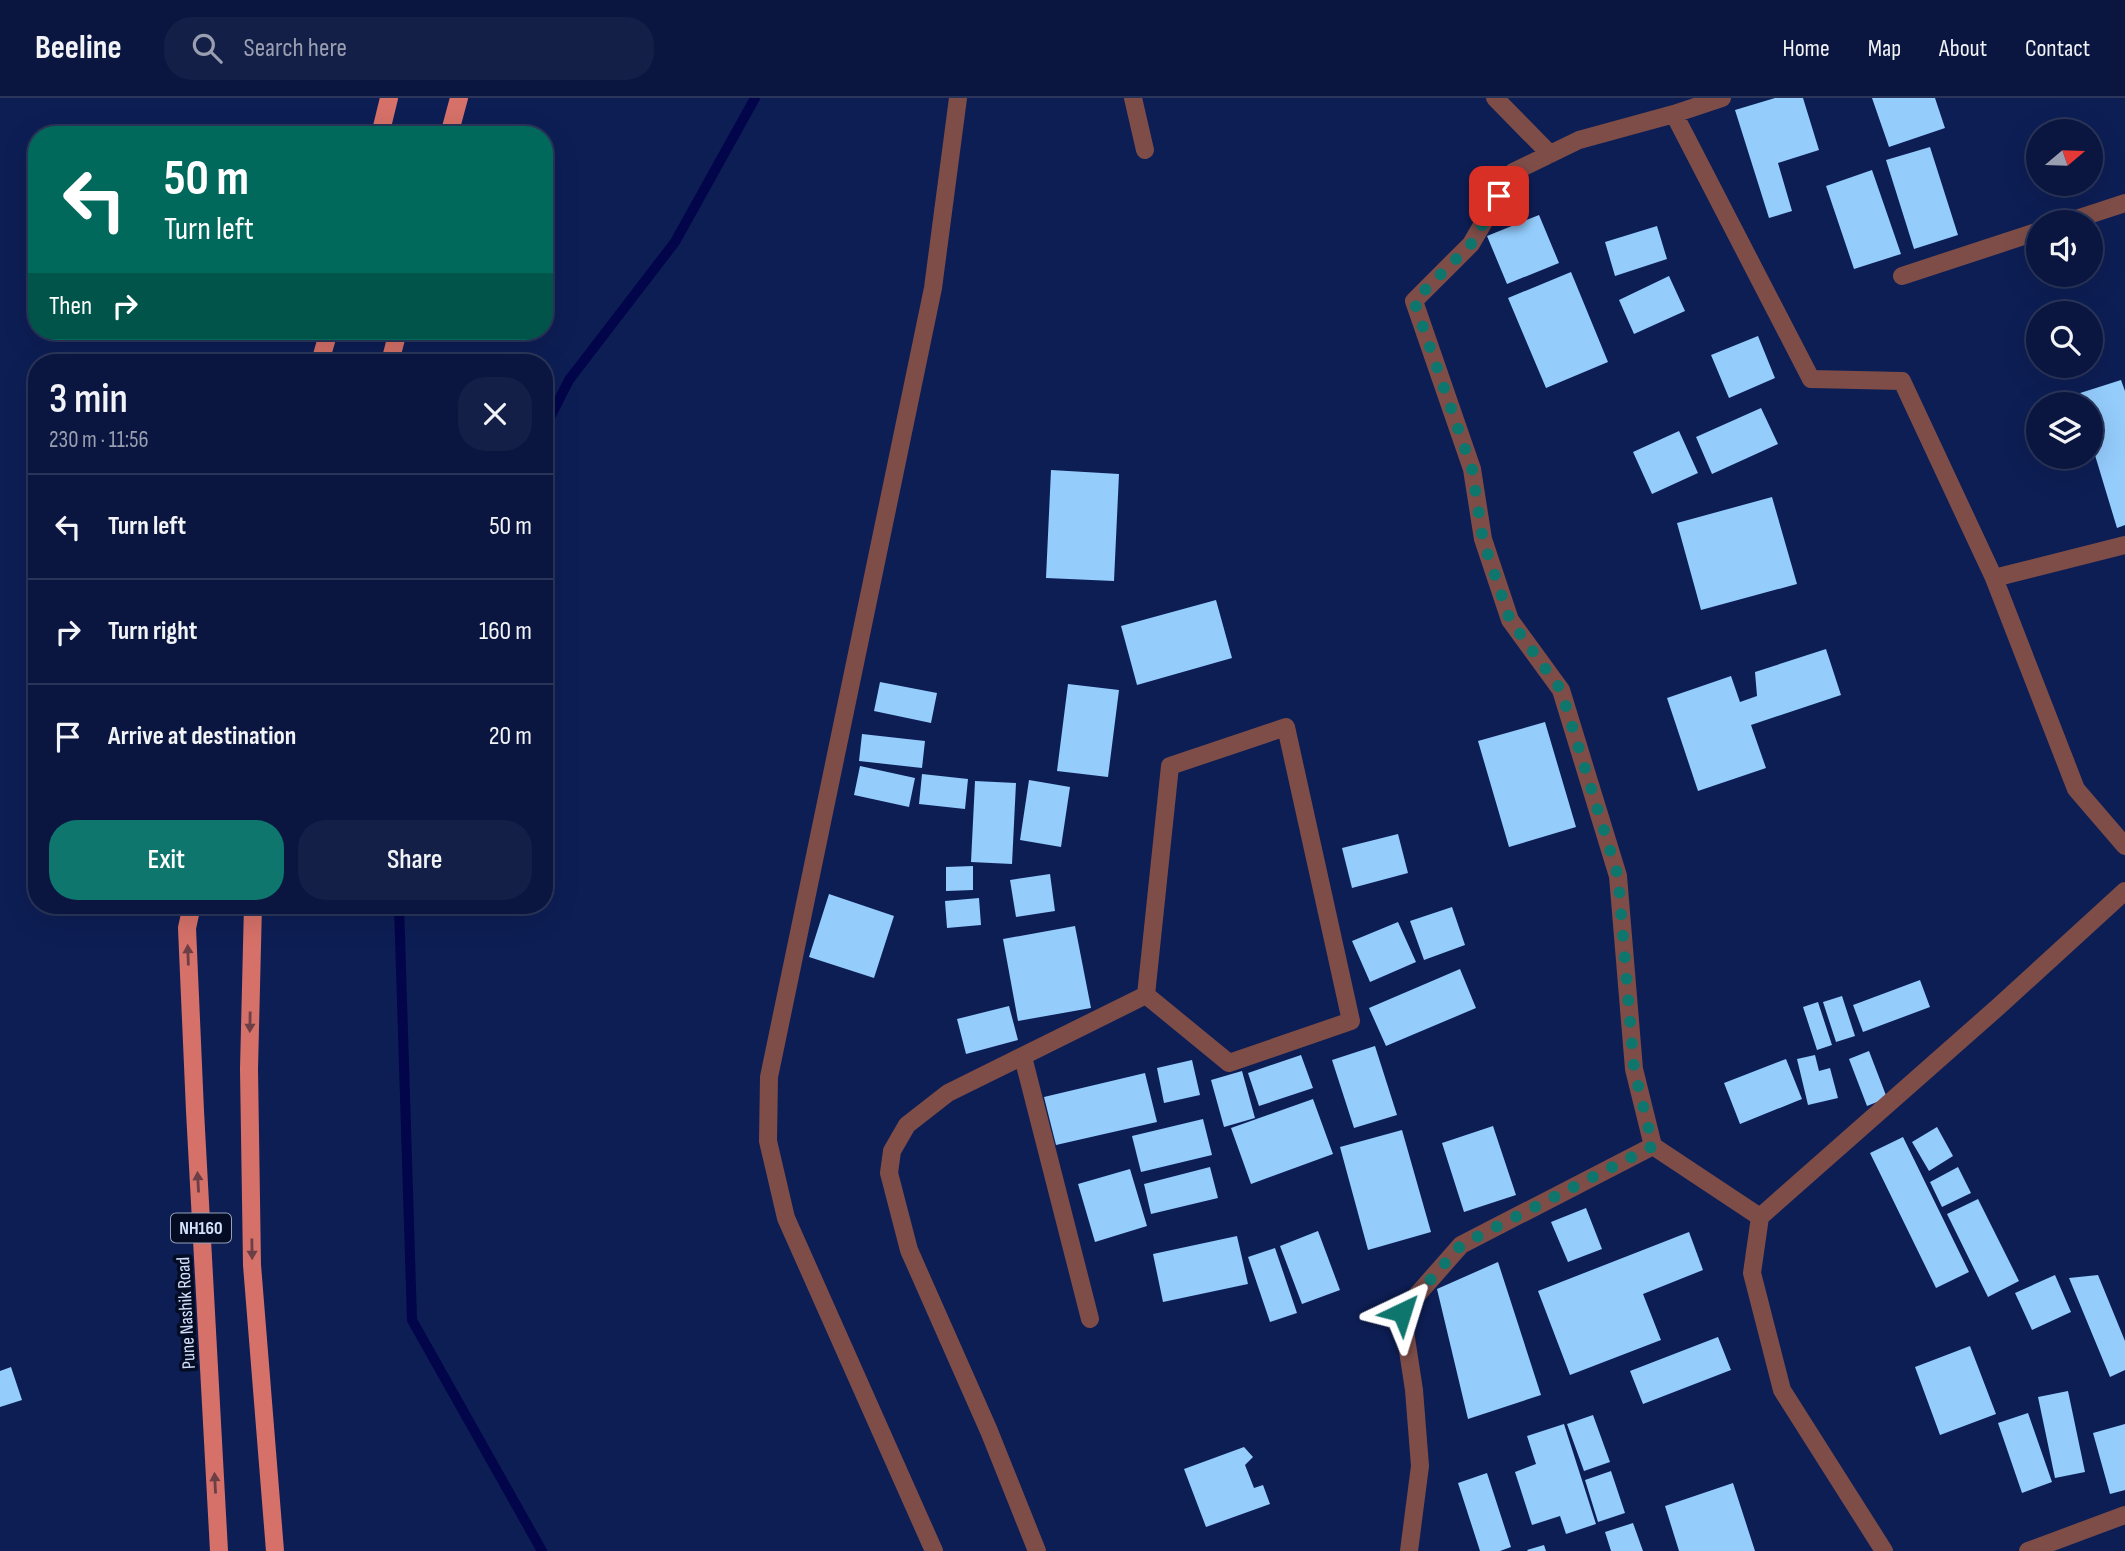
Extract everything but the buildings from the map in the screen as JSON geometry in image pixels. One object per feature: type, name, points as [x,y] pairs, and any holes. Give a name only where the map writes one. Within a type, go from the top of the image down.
[{"type":"main road","points":[[382,126],[389,98]]},
{"type":"main road","points":[[451,126],[458,98]]},
{"type":"main road","name":"Pune Nashik Road","points":[[190,914],[187,928],[192,1046],[219,1551]]},
{"type":"main road","points":[[253,914],[249,1069],[252,1265],[275,1551]]},
{"type":"street","points":[[934,1551],[786,1218],[768,1141],[769,1077],[933,288],[958,98]]},
{"type":"street","points":[[1133,98],[1145,150]]},
{"type":"street","points":[[1495,98],[1550,154]]},
{"type":"street","points":[[1722,98],[1579,140],[1513,173],[1471,244],[1414,301],[1472,469],[1483,540],[1510,620],[1561,690],[1618,876],[1634,1069],[1653,1146],[1759,1217]]},
{"type":"street","points":[[1674,114],[1811,379],[1902,381],[1994,578],[2076,789],[2125,846]]},
{"type":"street","points":[[2103,210],[2125,203]]},
{"type":"street","points":[[1902,276],[2026,235]]},
{"type":"street","points":[[1994,578],[2125,545]]},
{"type":"street","points":[[1286,727],[1350,1021],[1229,1063],[1146,995],[1170,766],[1286,727]]},
{"type":"street","points":[[1884,1551],[1782,1390],[1752,1273],[1759,1217],[1998,1007],[2125,891]]},
{"type":"street","points":[[1037,1551],[989,1431],[909,1250],[889,1173],[892,1152],[907,1125],[948,1093],[1146,995]]},
{"type":"street","points":[[1023,1057],[1090,1319]]},
{"type":"street","points":[[1409,1551],[1420,1466],[1414,1390],[1402,1312],[1461,1245],[1653,1146]]},
{"type":"street","points":[[2028,1551],[2125,1515]]},
{"type":"waterway","points":[[553,411],[569,380],[675,242],[755,98]]},
{"type":"waterway","points":[[399,914],[412,1320],[542,1551]]},
{"type":"route","points":[[1402,1312],[1461,1245],[1653,1146],[1634,1069],[1618,876],[1561,690],[1510,620],[1483,540],[1472,469],[1414,301],[1471,244],[1499,196]]}]
